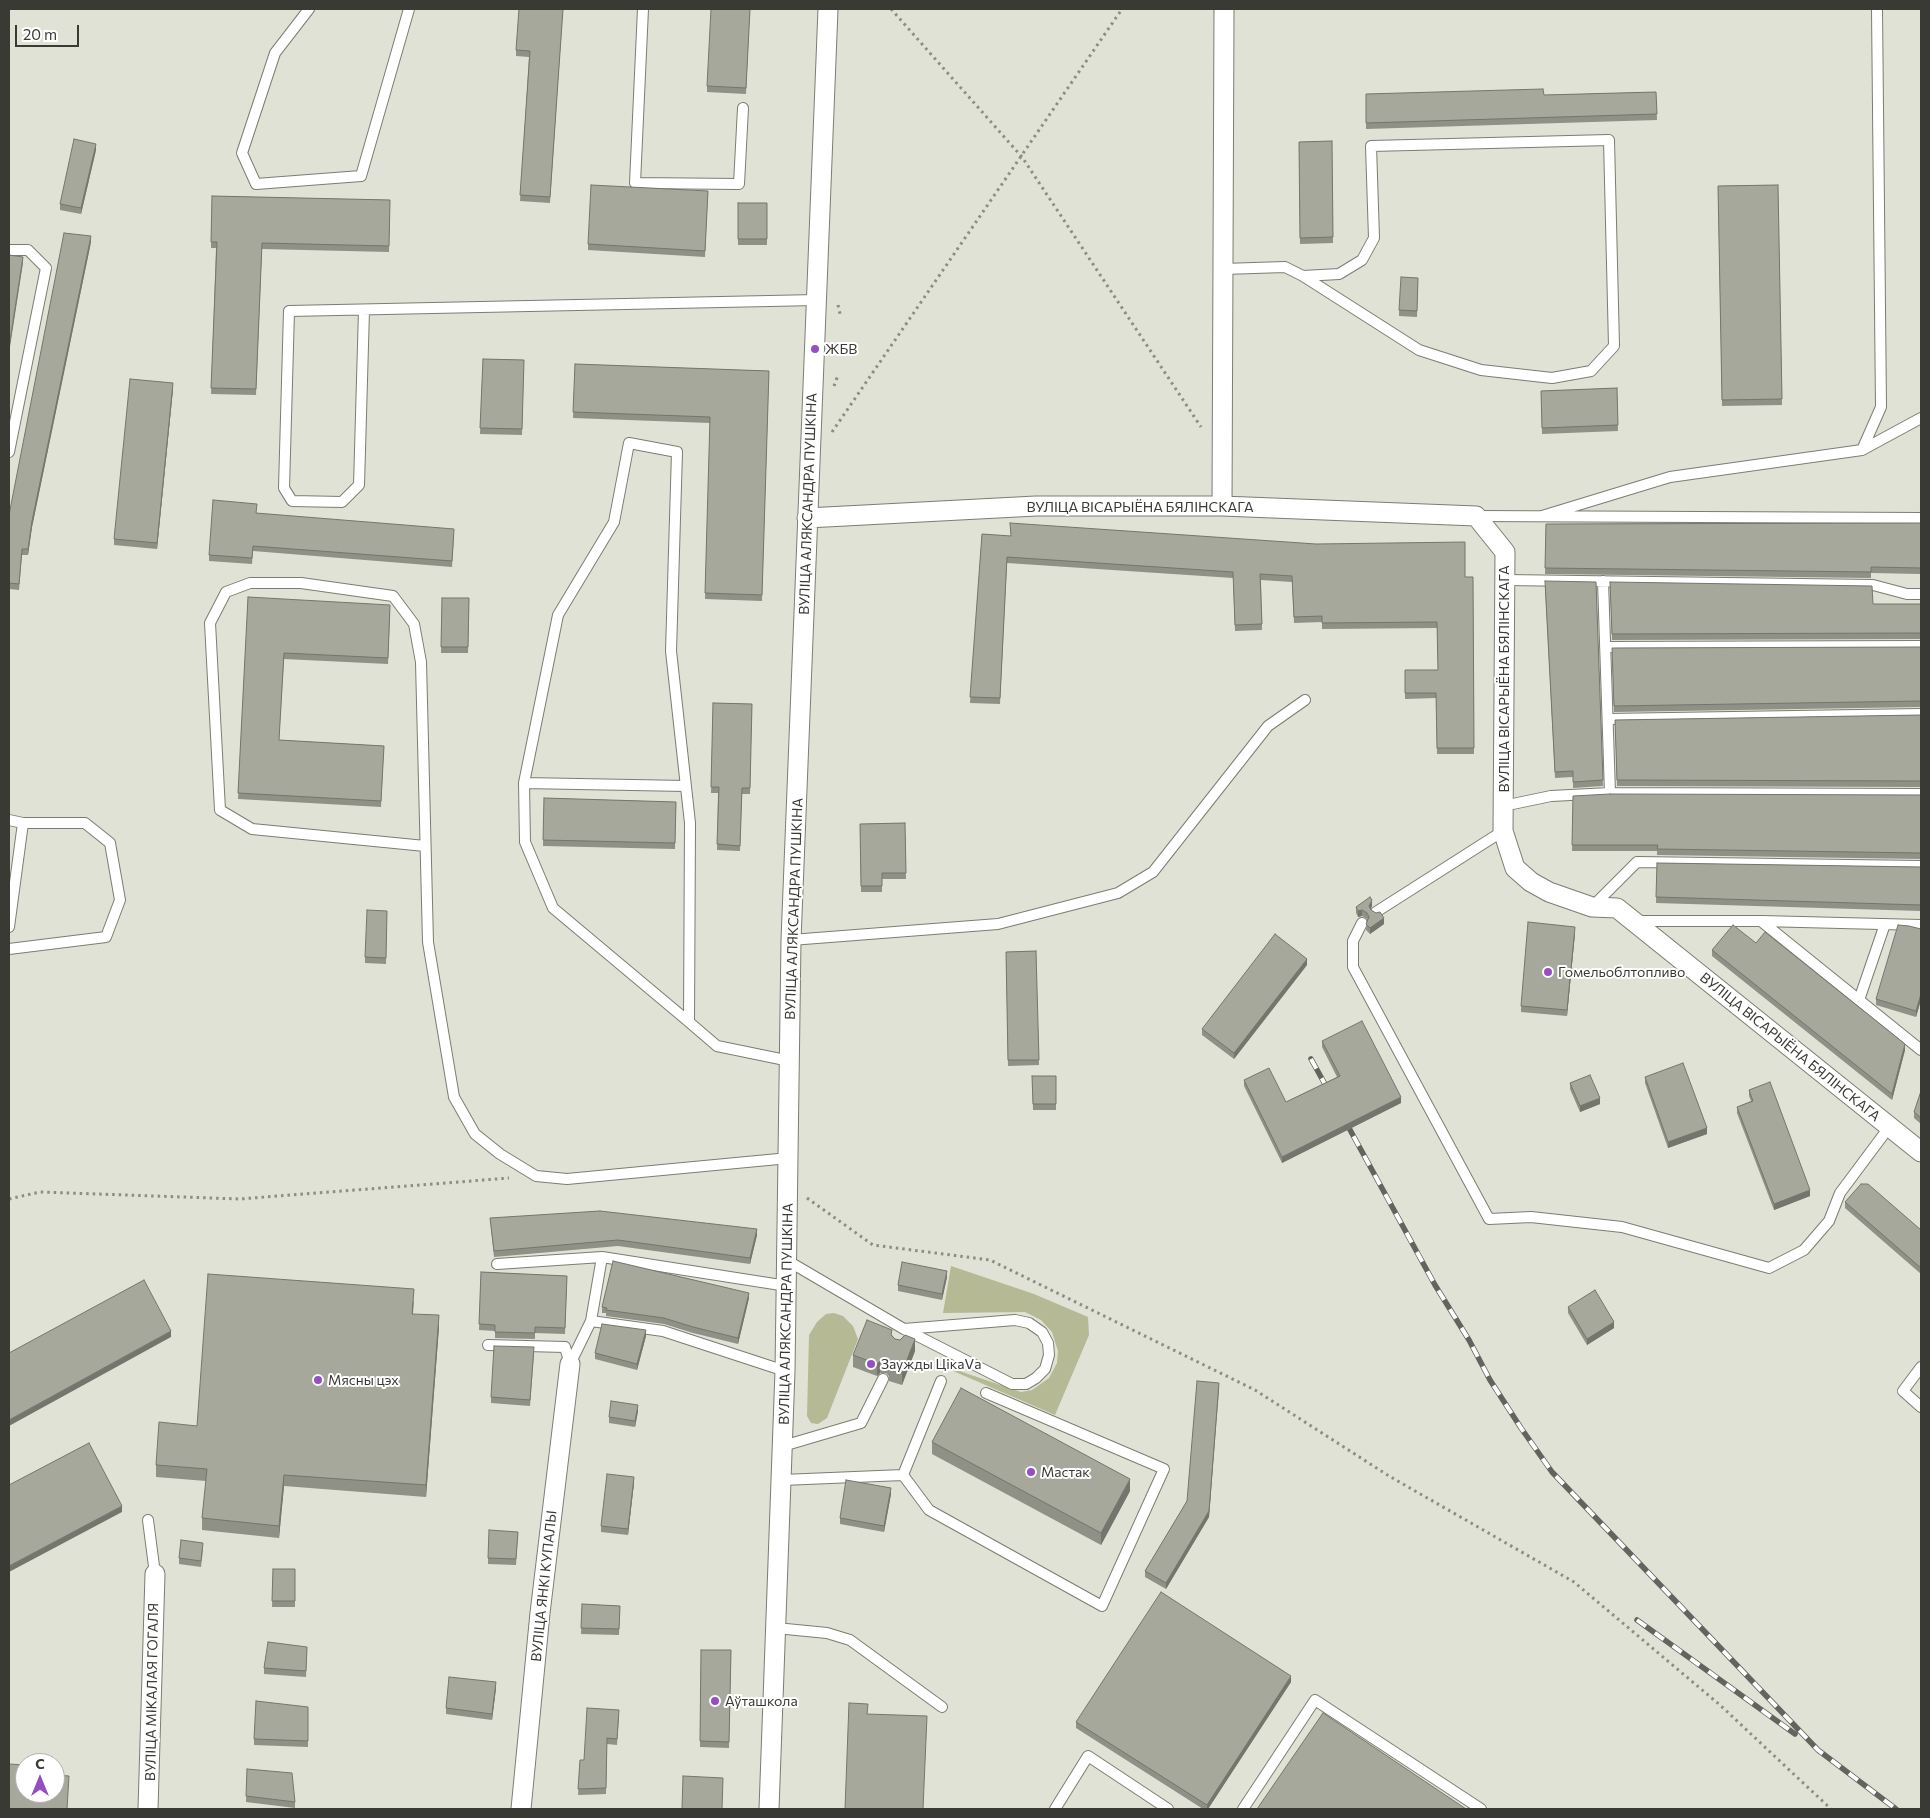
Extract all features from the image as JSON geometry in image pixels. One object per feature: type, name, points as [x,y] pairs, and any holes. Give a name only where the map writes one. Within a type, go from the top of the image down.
[{"type":"street","name":"ВУЛІЦА АЛЯКСАНДРА ПУШКІНА","points":[[769,1809],[782,1480],[788,1261],[792,940],[828,9]]},
{"type":"street","points":[[1222,506],[1224,9]]},
{"type":"street","name":"ВУЛІЦА ВІСАРЫЁНА БЯЛІНСКАГА","points":[[807,518],[1036,506],[1222,506],[1476,516],[1505,552],[1503,831],[1515,868],[1531,882],[1549,892],[1592,907],[1617,908],[1921,1152]]},
{"type":"street","name":"ВУЛІЦА ЯНКІ КУПАЛЫ","points":[[521,1809],[540,1613],[570,1364]]},
{"type":"street","name":"ВУЛІЦА МІКАЛАЯ ГОГАЛЯ","points":[[148,1809],[154,1574]]},
{"type":"lane","points":[[309,9],[275,53],[242,154],[256,184],[360,176],[409,9]]},
{"type":"lane","points":[[643,9],[635,183],[739,184],[743,108]]},
{"type":"lane","points":[[1862,450],[1881,407],[1876,9]]},
{"type":"lane","points":[[1223,269],[1285,267],[1303,276],[1419,350],[1481,370],[1552,378],[1591,371],[1614,346],[1609,140],[1372,146],[1374,238],[1362,260],[1340,274],[1303,276]]},
{"type":"lane","points":[[9,250],[28,250],[46,268],[9,452]]},
{"type":"lane","points":[[364,310],[359,485],[342,502],[292,501],[284,488],[289,311],[817,300]]},
{"type":"lane","points":[[1542,516],[1670,477],[1862,450],[1921,418]]},
{"type":"lane","points":[[689,1022],[690,823],[671,651],[677,452],[629,443],[614,522],[558,615],[524,783],[525,842],[553,908],[716,1046],[790,1060]]},
{"type":"lane","points":[[1476,516],[1921,518]]},
{"type":"lane","points":[[1505,580],[1873,585],[1906,594],[1921,594]]},
{"type":"lane","points":[[425,846],[252,829],[220,810],[210,623],[226,592],[250,583],[301,582],[393,596],[414,624],[421,662],[428,942],[454,1097],[475,1134],[500,1154],[536,1176],[567,1179],[789,1158]]},
{"type":"lane","points":[[1603,582],[1610,793]]},
{"type":"lane","points":[[1606,647],[1921,646]]},
{"type":"lane","points":[[792,940],[998,924],[1118,894],[1153,872],[1268,726],[1305,700]]},
{"type":"lane","points":[[1608,719],[1921,714]]},
{"type":"lane","points":[[524,783],[686,786]]},
{"type":"lane","points":[[1503,806],[1550,796],[1610,793],[1921,794]]},
{"type":"lane","points":[[9,820],[23,823],[84,823],[110,843],[120,900],[106,937],[9,949]]},
{"type":"lane","points":[[9,927],[23,823]]},
{"type":"lane","points":[[1376,912],[1503,831]]},
{"type":"lane","points":[[1592,907],[1637,862],[1921,866]]},
{"type":"lane","points":[[1633,921],[1761,921],[1921,925]]},
{"type":"lane","points":[[1761,921],[1921,1049]]},
{"type":"lane","points":[[1362,923],[1354,941],[1353,968],[1489,1219],[1532,1217],[1622,1227],[1769,1268],[1804,1250],[1829,1221],[1840,1194],[1890,1126]]},
{"type":"lane","points":[[1859,1000],[1885,924]]},
{"type":"lane","points":[[497,1264],[602,1257],[787,1286]]},
{"type":"lane","points":[[570,1364],[591,1321],[602,1257]]},
{"type":"lane","points":[[788,1261],[902,1333],[1012,1384],[1026,1384],[1036,1378],[1045,1369],[1049,1355],[1048,1342],[1042,1332],[1030,1323],[1015,1320],[902,1333]]},
{"type":"lane","points":[[591,1321],[663,1331],[785,1371]]},
{"type":"lane","points":[[488,1345],[565,1347],[570,1364]]},
{"type":"lane","points":[[1921,1368],[1902,1391],[1921,1407]]},
{"type":"lane","points":[[783,1446],[861,1423],[883,1378]]},
{"type":"lane","points":[[903,1476],[941,1381]]},
{"type":"lane","points":[[903,1476],[929,1510],[1102,1606],[1164,1469],[986,1393]]},
{"type":"lane","points":[[782,1480],[903,1476]]},
{"type":"lane","points":[[148,1520],[154,1574]]},
{"type":"lane","points":[[776,1628],[827,1633],[850,1640],[942,1707]]},
{"type":"lane","points":[[1243,1809],[1315,1700],[1481,1809]]},
{"type":"lane","points":[[1055,1809],[1088,1756],[1168,1809]]},
{"type":"path","points":[[890,9],[1022,157],[1202,427]]},
{"type":"path","points":[[827,439],[1122,9]]},
{"type":"path","points":[[9,1198],[40,1192],[240,1199],[536,1176]]},
{"type":"path","points":[[789,1186],[873,1244],[990,1260],[1255,1390],[1389,1476],[1574,1582],[1720,1705],[1831,1809]]},
{"type":"green space","points":[[951,1266],[1034,1294],[1088,1317],[1089,1335],[1055,1415],[930,1361],[1021,1392],[1032,1390],[1049,1378],[1057,1363],[1058,1351],[1052,1332],[1041,1320],[1025,1312],[943,1313]]},
{"type":"green space","points":[[834,1313],[843,1316],[853,1326],[858,1339],[827,1418],[818,1424],[811,1423],[807,1416],[809,1335],[817,1322],[826,1314]]},
{"type":"building","points":[[519,9],[563,9],[550,197],[520,195],[530,51],[516,50]]},
{"type":"building","points":[[711,9],[750,9],[746,88],[707,86]]},
{"type":"building","points":[[1543,89],[1544,95],[1656,92],[1657,114],[1366,123],[1366,94]]},
{"type":"building","points":[[74,139],[96,144],[81,208],[60,204]]},
{"type":"building","points":[[1332,141],[1333,237],[1300,238],[1299,142]]},
{"type":"building","points":[[591,185],[708,191],[705,251],[588,244]]},
{"type":"building","points":[[1778,185],[1782,399],[1722,400],[1718,186]]},
{"type":"building","points":[[212,196],[390,200],[389,246],[262,243],[256,389],[211,388],[217,242],[211,242]]},
{"type":"building","points":[[738,203],[767,203],[767,239],[738,239]]},
{"type":"building","points":[[64,233],[91,236],[32,521],[28,549],[22,549],[19,584],[9,583],[9,515]]},
{"type":"building","points":[[9,255],[23,257],[9,347]]},
{"type":"building","points":[[1401,277],[1418,278],[1417,311],[1399,310]]},
{"type":"building","points":[[483,359],[524,360],[522,429],[480,428]]},
{"type":"building","points":[[575,364],[769,371],[762,595],[705,593],[710,417],[573,412]]},
{"type":"building","points":[[130,379],[173,383],[157,543],[114,539]]},
{"type":"building","points":[[1617,388],[1618,425],[1542,428],[1541,391]]},
{"type":"building","points":[[213,500],[257,504],[256,513],[454,529],[452,561],[253,546],[252,558],[209,555]]},
{"type":"building","points":[[1010,523],[1316,544],[1465,542],[1465,577],[1473,577],[1474,748],[1437,748],[1436,693],[1405,693],[1405,670],[1438,670],[1437,622],[1322,623],[1322,616],[1294,617],[1292,576],[1260,574],[1262,624],[1235,625],[1233,572],[1007,557],[1000,698],[970,697],[982,534],[1011,536]]},
{"type":"building","points":[[1921,523],[1921,568],[1871,567],[1871,572],[1545,568],[1546,524]]},
{"type":"building","points":[[1545,581],[1596,582],[1603,780],[1573,782],[1573,771],[1555,772]]},
{"type":"building","points":[[1610,582],[1872,586],[1873,604],[1921,604],[1921,633],[1612,634]]},
{"type":"building","points":[[248,597],[390,605],[388,658],[284,653],[279,740],[384,746],[381,801],[238,793]]},
{"type":"building","points":[[442,598],[469,598],[468,647],[441,647]]},
{"type":"building","points":[[1921,647],[1921,701],[1614,706],[1612,648]]},
{"type":"building","points":[[713,703],[752,704],[750,788],[742,788],[740,846],[717,844],[719,787],[711,787]]},
{"type":"building","points":[[1921,715],[1921,781],[1617,780],[1615,720]]},
{"type":"building","points":[[1610,794],[1921,795],[1921,853],[1657,849],[1658,845],[1572,845],[1573,796]]},
{"type":"building","points":[[544,798],[676,802],[675,843],[543,840]]},
{"type":"building","points":[[905,823],[906,873],[882,873],[882,886],[861,886],[860,824]]},
{"type":"building","points":[[1657,863],[1921,867],[1921,905],[1656,897]]},
{"type":"building","points":[[1370,897],[1372,900],[1369,906],[1371,910],[1376,913],[1380,912],[1384,918],[1370,928],[1366,924],[1369,917],[1367,913],[1362,910],[1358,911],[1356,907]]},
{"type":"building","points":[[367,910],[387,911],[386,958],[365,957]]},
{"type":"building","name":"Гомельоблтопливо","points":[[1528,922],[1575,927],[1567,1010],[1521,1006]]},
{"type":"building","points":[[1733,925],[1756,943],[1765,932],[1905,1044],[1892,1094],[1712,950]]},
{"type":"building","points":[[1898,925],[1921,929],[1921,994],[1916,1011],[1876,999]]},
{"type":"building","points":[[1275,934],[1307,959],[1234,1053],[1202,1029]]},
{"type":"building","points":[[1036,951],[1039,1060],[1008,1060],[1006,952]]},
{"type":"building","points":[[1362,1021],[1401,1097],[1282,1157],[1244,1080],[1269,1068],[1286,1102],[1340,1076],[1322,1041]]},
{"type":"building","points":[[1683,1063],[1707,1128],[1668,1142],[1645,1077]]},
{"type":"building","points":[[1590,1075],[1600,1098],[1580,1106],[1570,1083]]},
{"type":"building","points":[[1032,1076],[1056,1076],[1056,1104],[1033,1104]]},
{"type":"building","points":[[1770,1082],[1810,1190],[1774,1204],[1737,1107],[1753,1101],[1749,1090]]},
{"type":"building","points":[[1921,1091],[1921,1118],[1914,1112]]},
{"type":"building","points":[[1861,1184],[1868,1184],[1921,1230],[1921,1268],[1845,1202]]},
{"type":"building","points":[[600,1211],[757,1229],[750,1258],[618,1240],[494,1251],[490,1218]]},
{"type":"building","points":[[613,1261],[749,1293],[738,1338],[664,1318],[606,1310],[607,1308],[602,1307]]},
{"type":"building","points":[[902,1262],[947,1271],[942,1294],[898,1285]]},
{"type":"building","points":[[481,1272],[567,1276],[565,1328],[535,1327],[535,1333],[495,1332],[495,1325],[479,1324]]},
{"type":"building","name":"Мясны цэх","points":[[208,1274],[414,1289],[412,1314],[439,1315],[426,1485],[284,1475],[279,1526],[202,1518],[207,1469],[156,1465],[159,1422],[197,1426]]},
{"type":"building","points":[[144,1280],[171,1331],[9,1420],[9,1353]]},
{"type":"building","points":[[1595,1290],[1614,1322],[1587,1339],[1568,1307]]},
{"type":"building","points":[[867,1320],[892,1330],[891,1335],[895,1339],[900,1340],[905,1335],[915,1339],[902,1373],[889,1369],[889,1364],[886,1361],[880,1361],[877,1364],[853,1355]]},
{"type":"building","points":[[602,1324],[646,1330],[637,1364],[595,1353]]},
{"type":"building","points":[[494,1346],[534,1347],[530,1400],[491,1397]]},
{"type":"building","points":[[1197,1381],[1219,1383],[1209,1511],[1166,1583],[1145,1571],[1187,1501]]},
{"type":"building","name":"Мастак","points":[[961,1388],[1130,1479],[1101,1533],[932,1442]]},
{"type":"building","points":[[611,1401],[638,1405],[635,1421],[609,1417]]},
{"type":"building","points":[[89,1443],[122,1506],[9,1566],[9,1485]]},
{"type":"building","points":[[607,1474],[634,1477],[628,1529],[601,1526]]},
{"type":"building","points":[[846,1480],[891,1488],[884,1526],[840,1518]]},
{"type":"building","points":[[489,1530],[518,1532],[516,1559],[488,1558]]},
{"type":"building","points":[[181,1540],[203,1543],[201,1561],[179,1558]]},
{"type":"building","points":[[273,1569],[295,1569],[295,1601],[272,1601]]},
{"type":"building","points":[[1161,1592],[1291,1676],[1207,1805],[1076,1722]]},
{"type":"building","points":[[582,1604],[620,1606],[619,1629],[581,1628]]},
{"type":"building","points":[[268,1642],[307,1647],[306,1671],[264,1668]]},
{"type":"building","name":"Аўташкола","points":[[701,1650],[731,1650],[729,1742],[700,1741]]},
{"type":"building","points":[[449,1677],[496,1682],[492,1714],[446,1708]]},
{"type":"building","points":[[256,1701],[308,1707],[308,1741],[254,1739]]},
{"type":"building","points":[[849,1703],[868,1704],[867,1714],[927,1716],[923,1809],[845,1809]]},
{"type":"building","points":[[587,1708],[619,1710],[617,1739],[607,1738],[606,1788],[578,1789],[580,1760],[584,1760]]},
{"type":"building","points":[[1323,1713],[1466,1809],[1257,1809]]},
{"type":"building","points":[[9,1764],[15,1764],[15,1803],[65,1803],[65,1776],[69,1776],[67,1809],[9,1809]]},
{"type":"building","points":[[247,1769],[292,1773],[295,1802],[246,1796]]},
{"type":"building","points":[[683,1776],[723,1778],[722,1809],[682,1809]]},
{"type":"railway","points":[[1311,1059],[1331,1095]]},
{"type":"railway","points":[[1343,1117],[1435,1285],[1469,1340],[1490,1380],[1552,1472],[1818,1750],[1896,1809]]},
{"type":"railway","points":[[1637,1620],[1795,1734]]},
{"type":"place","name":"ЖБВ","points":[[815,349]]},
{"type":"place","name":"Гомельоблтопливо","points":[[1548,972]]},
{"type":"place","name":"Заужды ЦікаVа","points":[[871,1364]]},
{"type":"place","name":"Мясны цэх","points":[[318,1380]]},
{"type":"place","name":"Мастак","points":[[1031,1472]]},
{"type":"place","name":"Аўташкола","points":[[715,1701]]}]
